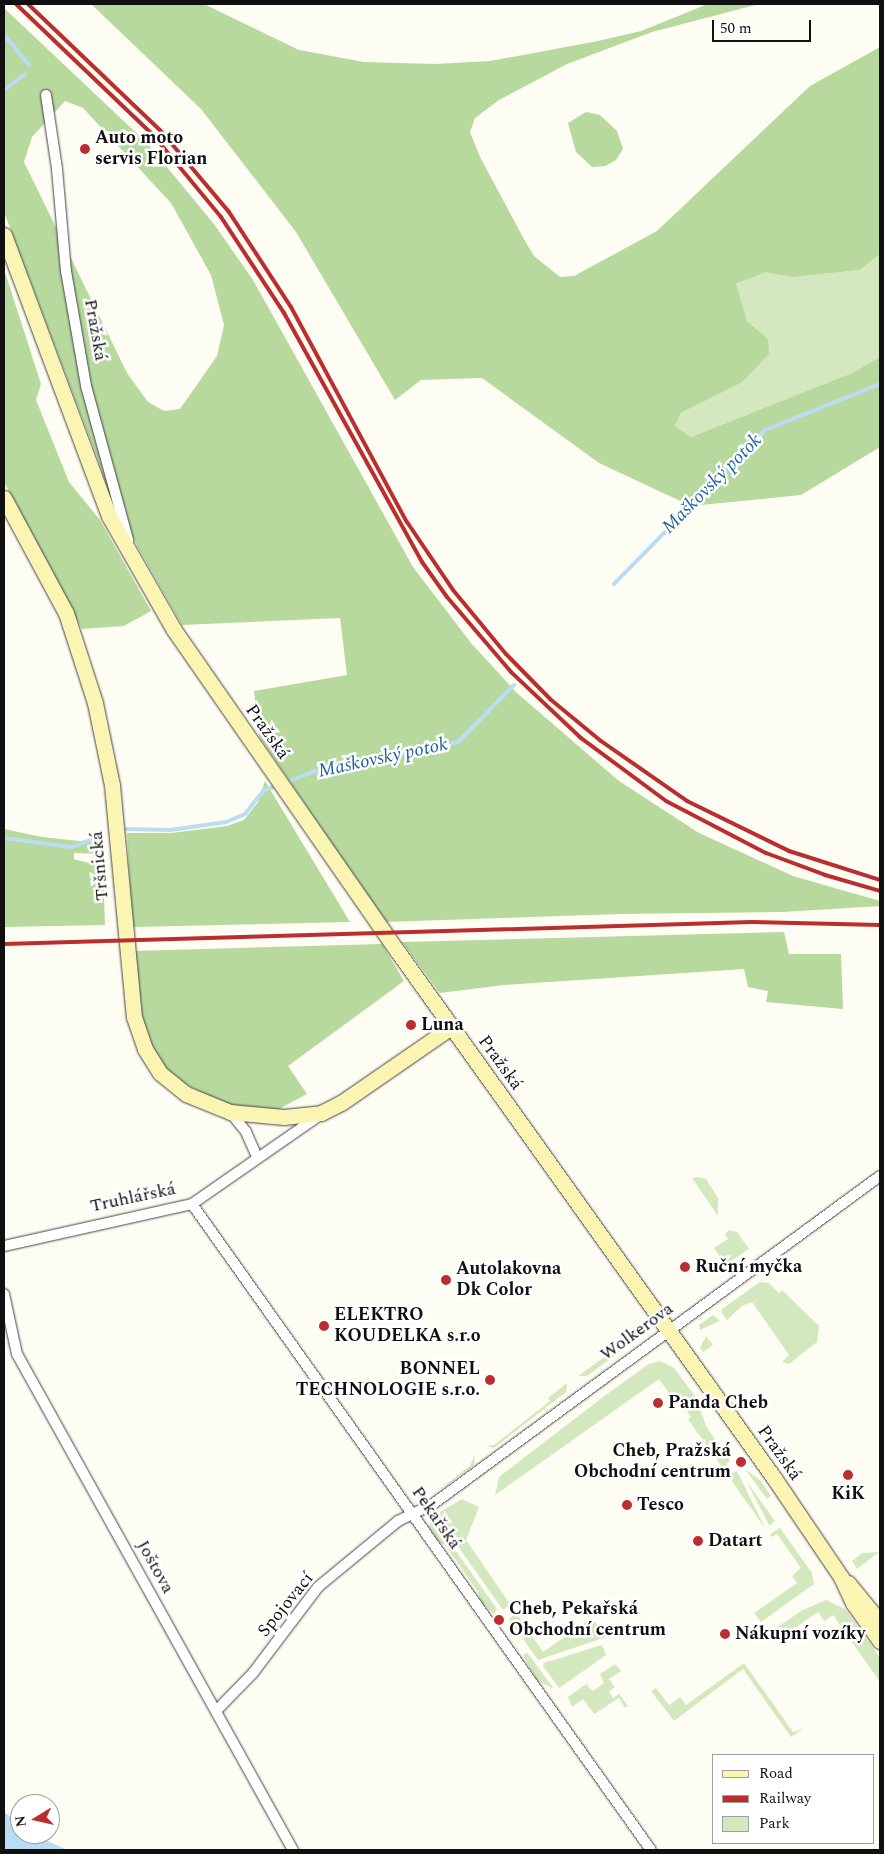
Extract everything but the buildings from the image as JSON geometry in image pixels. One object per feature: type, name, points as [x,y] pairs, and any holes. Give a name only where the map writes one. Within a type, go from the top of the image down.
[{"type":"main road","name":"Pražská","points":[[4,235],[84,454],[109,516],[135,565],[174,630],[451,1027],[841,1577],[853,1603],[880,1641]]},
{"type":"main road","name":"Tršnická","points":[[4,498],[66,614],[98,712],[112,785],[130,994],[140,1038],[154,1066],[177,1089],[230,1112],[268,1116],[322,1113]]},
{"type":"main road","name":"Truhlářská","points":[[322,1113],[451,1027]]},
{"type":"main road","name":"Pražská","points":[[841,1577],[861,1595],[880,1622]]},
{"type":"street","name":"Pražská","points":[[46,95],[57,169],[66,271],[86,386],[135,565]]},
{"type":"street","points":[[230,1112],[250,1138],[257,1157]]},
{"type":"street","name":"Truhlářská","points":[[4,1246],[192,1204],[322,1113]]},
{"type":"street","name":"Wolkerova","points":[[413,1514],[433,1504],[667,1330],[880,1176]]},
{"type":"street","name":"Pekařská","points":[[192,1204],[413,1514],[546,1706],[651,1850]]},
{"type":"street","name":"Joštova","points":[[4,1294],[17,1354],[217,1710],[293,1850]]},
{"type":"street","name":"Spojovací","points":[[217,1710],[253,1673],[318,1588],[398,1521],[413,1514]]},
{"type":"green space","points":[[91,4],[204,4],[299,50],[364,62],[435,64],[490,61],[598,41],[641,31],[708,4],[759,4],[652,32],[567,64],[499,100],[475,118],[470,132],[480,157],[534,256],[560,277],[574,276],[657,231],[810,86],[880,47],[880,254],[860,270],[794,277],[765,272],[736,284],[747,321],[768,339],[769,354],[741,383],[681,413],[675,426],[691,437],[852,373],[880,357],[880,447],[801,495],[691,506],[599,463],[482,378],[421,380],[395,400],[296,232],[201,109]]},
{"type":"green space","points":[[4,8],[147,143],[214,224],[253,280],[413,567],[471,643],[517,693],[619,781],[699,833],[793,876],[880,901],[880,906],[783,912],[621,914],[385,922],[259,736],[254,691],[347,675],[340,618],[182,625],[118,512],[4,212]],"holes":[[[65,101],[83,108],[171,203],[211,275],[224,325],[217,356],[180,409],[164,411],[148,402],[127,373],[24,162],[32,137]]]},
{"type":"green space","points":[[586,112],[600,115],[617,131],[623,149],[616,160],[605,166],[592,167],[576,152],[568,123]]},
{"type":"green space","points":[[880,254],[880,357],[852,373],[691,437],[675,426],[681,413],[741,383],[768,339],[747,321],[735,285],[765,271],[794,277],[860,270]]},
{"type":"green space","points":[[4,269],[41,384],[36,400],[69,482],[100,520],[151,611],[124,626],[82,629],[4,482]]},
{"type":"green space","points":[[265,781],[350,922],[132,927],[127,833],[171,833],[227,826],[244,820],[258,802]]},
{"type":"green space","points":[[4,829],[42,837],[98,843],[99,854],[74,853],[74,859],[103,867],[105,925],[4,927]]},
{"type":"green space","points":[[784,932],[789,954],[841,954],[843,1009],[766,1002],[768,991],[748,987],[744,969],[504,985],[440,993],[402,942]]},
{"type":"green space","points":[[382,944],[404,981],[288,1066],[307,1094],[273,1112],[229,1104],[173,1078],[153,1051],[138,1006],[134,951]]},
{"type":"green space","points":[[692,1178],[706,1179],[718,1198],[718,1216]]},
{"type":"green space","points":[[729,1230],[737,1232],[749,1249],[725,1265],[714,1248],[728,1239],[725,1234]]},
{"type":"green space","points":[[760,1282],[769,1283],[779,1293],[782,1290],[819,1326],[817,1342],[789,1364],[782,1362],[789,1355],[752,1302],[742,1306],[727,1320],[722,1313],[722,1309]]},
{"type":"green space","points":[[713,1315],[720,1321],[700,1330],[699,1325]]},
{"type":"green space","points":[[640,1324],[636,1340],[587,1376],[578,1376],[632,1337]]},
{"type":"green space","points":[[706,1336],[713,1345],[703,1352],[700,1348]]},
{"type":"green space","points":[[660,1361],[674,1368],[695,1396],[707,1428],[730,1461],[726,1464],[733,1473],[737,1471],[765,1528],[688,1419],[691,1417],[680,1401],[676,1403],[659,1379],[495,1495],[499,1477],[607,1394],[649,1364]]},
{"type":"green space","points":[[567,1383],[566,1392],[494,1448],[486,1446],[494,1445],[550,1401],[548,1398]]},
{"type":"green space","points":[[475,1454],[474,1465],[430,1497],[470,1466]]},
{"type":"green space","points":[[745,1469],[761,1481],[771,1496],[767,1499]]},
{"type":"green space","points":[[747,1482],[775,1521],[769,1526],[769,1525]]},
{"type":"green space","points":[[462,1499],[479,1507],[466,1540],[543,1652],[592,1618],[606,1637],[538,1660],[509,1619],[513,1616],[507,1607],[503,1610],[438,1518],[440,1512]]},
{"type":"green space","points":[[431,1516],[497,1609],[494,1614],[480,1601],[478,1592],[445,1545],[436,1541],[429,1531]]},
{"type":"green space","points":[[780,1528],[812,1573],[814,1584],[761,1622],[754,1613],[797,1583],[792,1576],[801,1568],[777,1534],[772,1537],[770,1534]]},
{"type":"green space","points":[[879,1552],[857,1569],[852,1561],[862,1553]]},
{"type":"green space","points":[[826,1600],[845,1609],[880,1658],[880,1682],[833,1615],[824,1621],[818,1612],[775,1642],[769,1633],[801,1611]]},
{"type":"green space","points":[[602,1645],[606,1655],[559,1688],[543,1666],[544,1663]]},
{"type":"green space","points":[[527,1653],[554,1689],[537,1681],[523,1655]]},
{"type":"green space","points":[[744,1663],[793,1732],[803,1729],[791,1737],[743,1669],[674,1721],[651,1691],[656,1688],[669,1705],[680,1697],[686,1705]]},
{"type":"green space","points":[[615,1664],[621,1671],[609,1679],[615,1687],[609,1692],[613,1698],[619,1694],[628,1706],[625,1708],[619,1698],[594,1714],[583,1699],[572,1707],[568,1697],[586,1684],[593,1691],[604,1683],[600,1674]]},
{"type":"water","points":[[4,1812],[10,1816],[10,1844],[54,1844],[67,1850],[4,1850]]},
{"type":"waterway","points":[[4,35],[29,65]]},
{"type":"waterway","points":[[4,90],[25,74]]},
{"type":"waterway","name":"Maškovský potok","points":[[614,584],[765,430],[880,384]]},
{"type":"waterway","name":"Maškovský potok","points":[[289,781],[312,772],[458,742],[514,685]]},
{"type":"waterway","name":"Maškovský potok","points":[[126,829],[170,830],[226,822],[245,814],[263,791],[273,787]]},
{"type":"waterway","name":"Maškovský potok","points":[[4,838],[72,847],[93,839]]},
{"type":"railway","points":[[16,4],[154,136],[221,217],[284,313],[422,562],[447,597],[511,672],[581,738],[666,801],[766,853],[825,875],[880,891]]},
{"type":"railway","points":[[28,4],[160,130],[229,212],[291,307],[407,522],[453,590],[506,654],[550,699],[601,741],[687,801],[789,851],[880,880]]},
{"type":"railway","points":[[4,944],[752,922],[880,925]]},
{"type":"place","name":"Auto moto servis Florian","points":[[85,149]]},
{"type":"place","name":"Luna","points":[[411,1025]]},
{"type":"place","name":"Ruční myčka","points":[[685,1267]]},
{"type":"place","name":"Autolakovna Dk Color","points":[[446,1280]]},
{"type":"place","name":"ELEKTRO KOUDELKA s.r.o","points":[[324,1326]]},
{"type":"place","name":"BONNEL TECHNOLOGIE s.r.o.","points":[[490,1380]]},
{"type":"place","name":"Panda Cheb","points":[[658,1403]]},
{"type":"place","name":"Cheb, Pražská Obchodní centrum","points":[[741,1462]]},
{"type":"place","name":"KiK","points":[[848,1475]]},
{"type":"place","name":"Tesco","points":[[627,1505]]},
{"type":"place","name":"Datart","points":[[698,1541]]},
{"type":"place","name":"Cheb, Pekařská Obchodní centrum","points":[[499,1620]]},
{"type":"place","name":"Nákupní vozíky","points":[[725,1634]]}]
